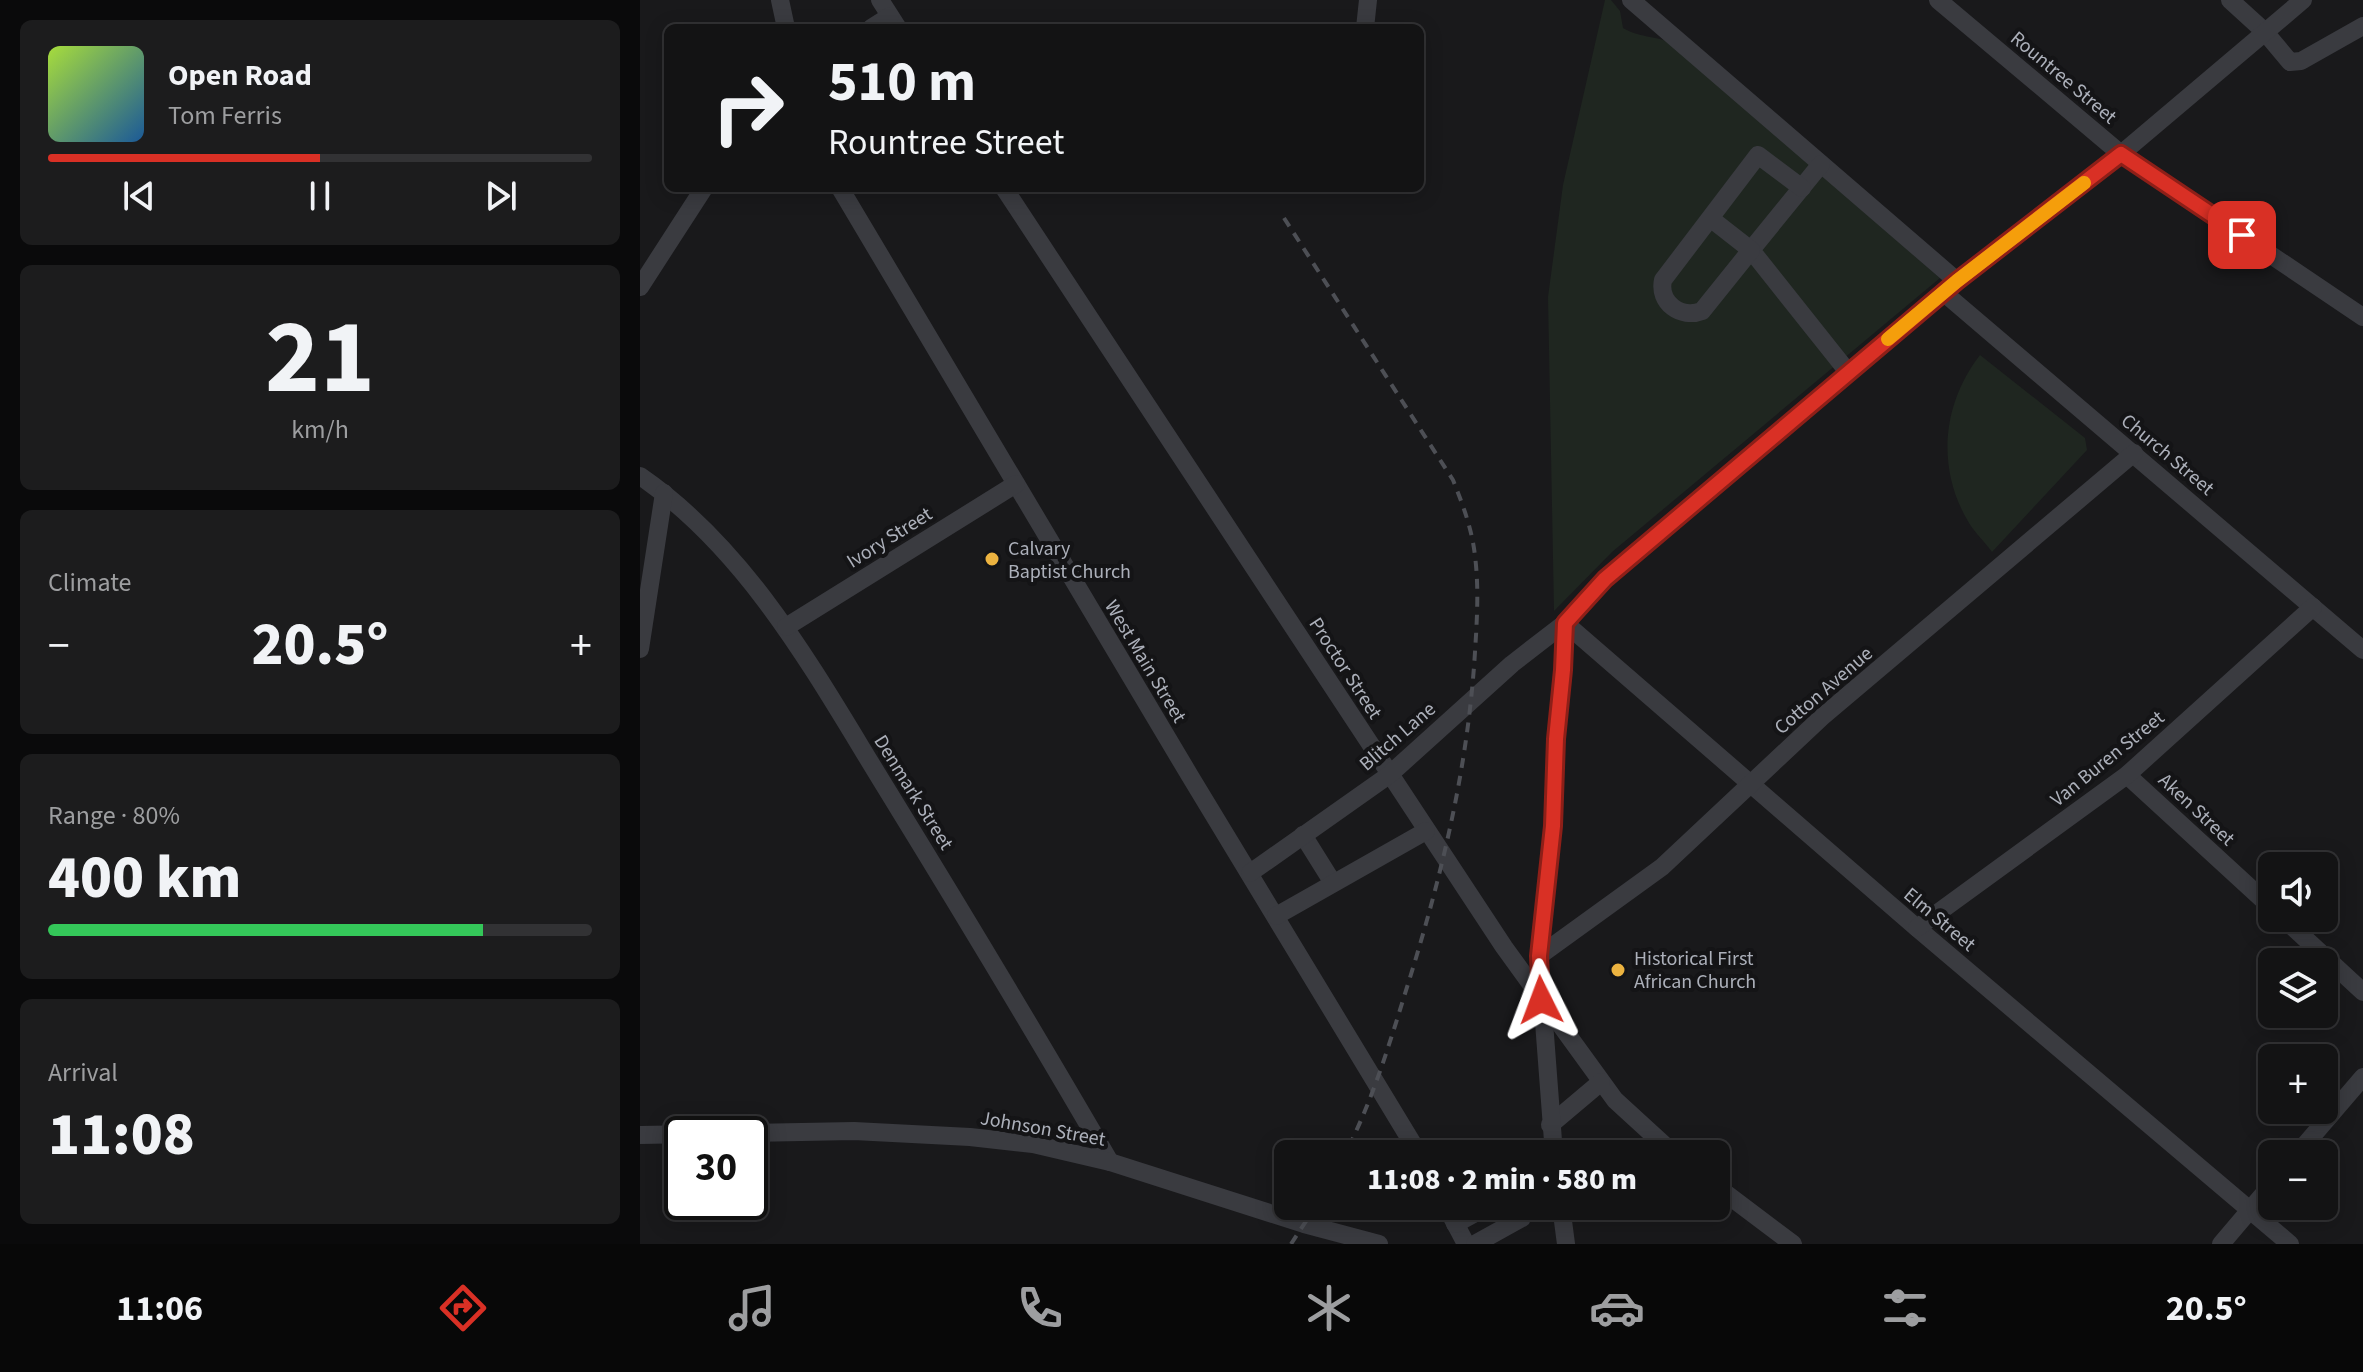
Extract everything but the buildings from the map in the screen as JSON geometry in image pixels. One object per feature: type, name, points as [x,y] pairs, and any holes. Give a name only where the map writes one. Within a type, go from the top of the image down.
[{"type":"street","points":[[780,0],[785,24]]},
{"type":"street","points":[[1365,24],[1368,0]]},
{"type":"street","name":"Church Street","points":[[1631,0],[1821,164],[1950,287],[2134,453],[2363,650]]},
{"type":"street","name":"Rountree Street","points":[[1938,0],[2121,154],[2363,317]]},
{"type":"street","points":[[2230,0],[2264,31],[2290,62],[2301,61],[2363,26]]},
{"type":"street","name":"Blitch Lane","points":[[1250,873],[1389,775],[1512,664],[1565,623],[1605,579],[1848,372],[1950,287],[2121,154],[2303,0]]},
{"type":"street","points":[[1802,188],[1758,155],[1663,280],[1660,291],[1665,300],[1683,314],[1693,315],[1702,311],[1802,188],[1821,164]]},
{"type":"street","points":[[640,287],[701,192]]},
{"type":"street","name":"West Main Street","points":[[842,192],[1411,1140]]},
{"type":"street","name":"Proctor Street","points":[[1007,192],[1426,831],[1541,1000],[1615,1100],[1659,1140]]},
{"type":"street","points":[[1710,218],[1751,250],[1848,372]]},
{"type":"street","name":"Cotton Avenue","points":[[1539,956],[1662,867],[1822,717],[2134,453]]},
{"type":"street","name":"Denmark Street","points":[[640,476],[705,530],[786,627],[1008,988],[1110,1162]]},
{"type":"street","name":"Ivory Street","points":[[786,627],[1016,484]]},
{"type":"street","points":[[640,649],[664,493]]},
{"type":"street","name":"Van Buren Street","points":[[1917,928],[2127,775],[2313,607]]},
{"type":"street","points":[[1552,1140],[1539,956],[1553,826],[1565,623]]},
{"type":"street","name":"Elm Street","points":[[1565,623],[1917,928],[2290,1244]]},
{"type":"street","name":"Aken Street","points":[[2127,775],[2258,895]]},
{"type":"street","points":[[1276,916],[1426,831]]},
{"type":"street","points":[[1303,835],[1333,883]]},
{"type":"street","points":[[2298,932],[2363,992]]},
{"type":"street","points":[[2309,1140],[2363,1077]]},
{"type":"street","points":[[1550,1125],[1601,1082]]},
{"type":"street","name":"Johnson Street","points":[[640,1135],[854,1131],[1033,1144],[1110,1162],[1304,1224],[1379,1244]]},
{"type":"street","points":[[1730,1197],[1793,1244]]},
{"type":"street","points":[[2221,1244],[2258,1201]]},
{"type":"street","points":[[1463,1220],[1475,1242],[1518,1220]]},
{"type":"street","points":[[1563,1220],[1566,1244]]},
{"type":"shaded area","points":[[1605,0],[1611,0],[1620,11],[1623,28],[1669,42],[1940,278],[1612,552],[1554,611],[1548,297],[1563,185]]},
{"type":"shaded area","points":[[1980,355],[2085,438],[2087,450],[1992,552],[1971,527],[1958,502],[1948,459],[1951,415],[1967,374]]},
{"type":"railway","points":[[1284,218],[1453,480],[1474,546],[1476,568],[1477,616],[1472,695],[1452,820],[1432,902],[1394,1027],[1352,1140]]},
{"type":"railway","points":[[1291,1244],[1307,1220]]},
{"type":"slow traffic","points":[[1888,339],[1957,281],[2084,183]]},
{"type":"place","name":"Calvary Baptist Church","points":[[992,559]]},
{"type":"place","name":"Historical First African Church","points":[[1618,970]]},
{"type":"route","points":[[1541,1000],[1539,956],[1553,826],[1565,623],[1605,579],[1957,281],[2121,154],[2242,235]]}]
